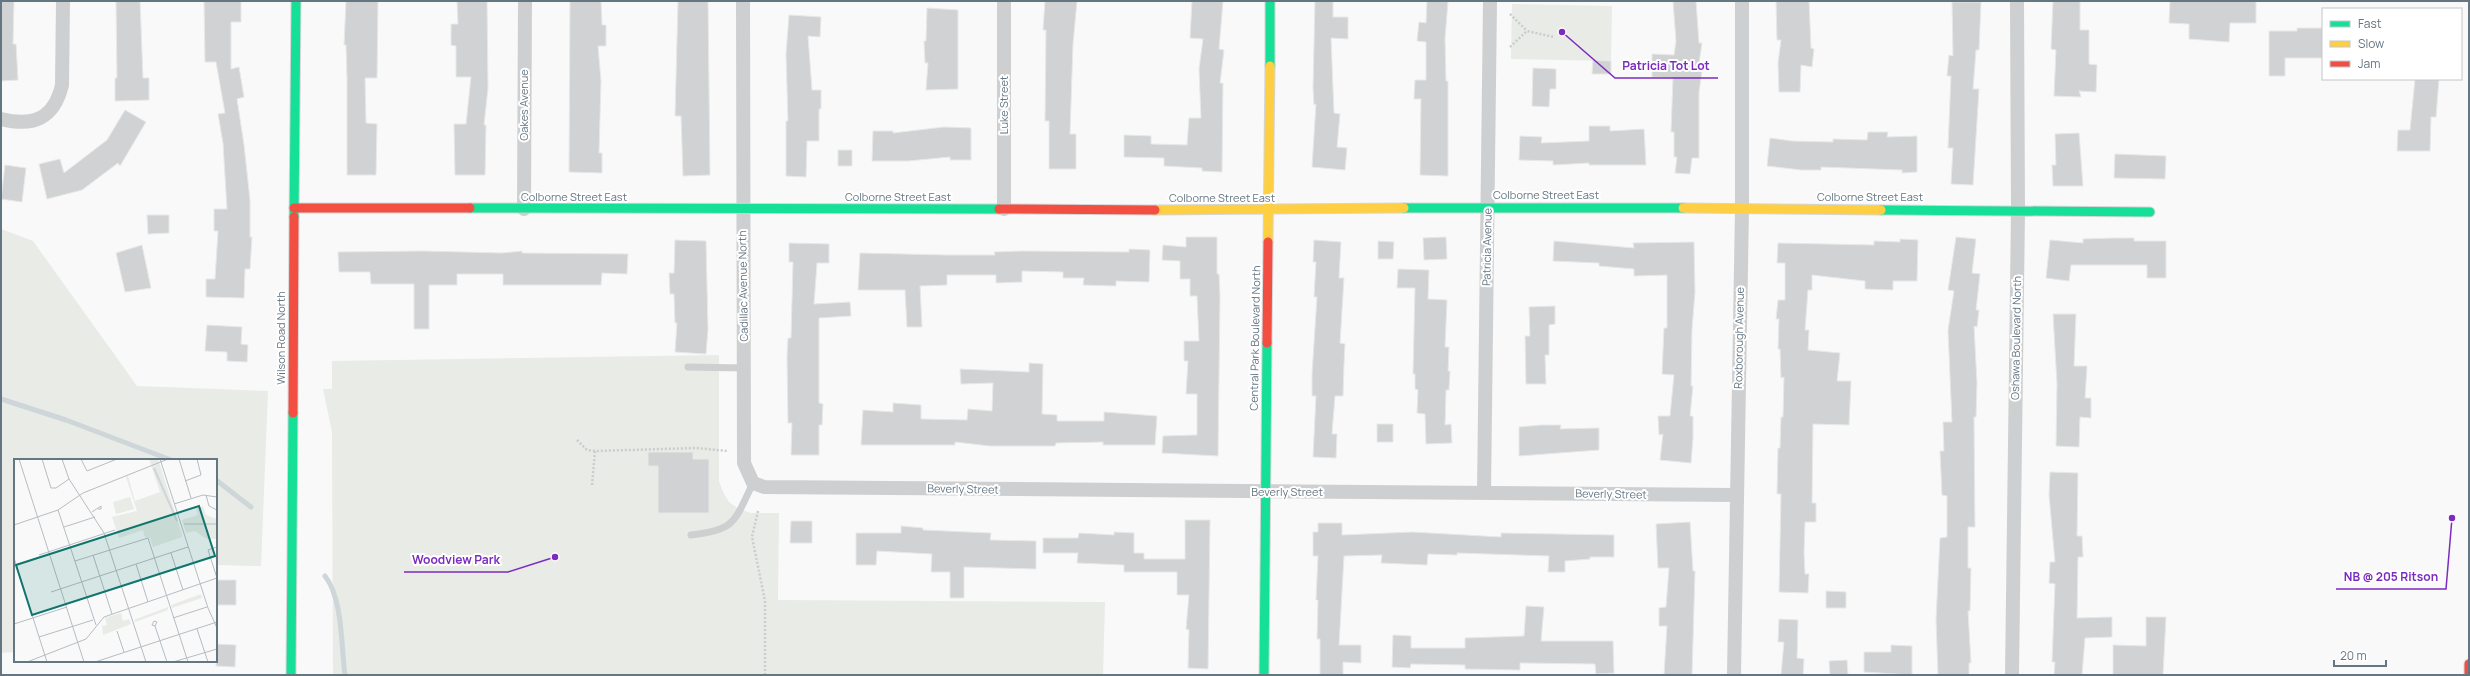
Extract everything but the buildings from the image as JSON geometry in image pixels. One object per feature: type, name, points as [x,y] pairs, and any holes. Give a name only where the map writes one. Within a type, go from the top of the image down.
[{"type":"street","points":[[1,120],[13,122],[35,122],[51,112],[59,98],[62,85],[63,1]]},
{"type":"street","name":"Wilson Road North","points":[[291,675],[296,1]]},
{"type":"street","name":"Oakes Avenue","points":[[524,209],[525,1]]},
{"type":"street","name":"Cadillac Avenue North","points":[[742,1],[744,463],[753,483]]},
{"type":"street","name":"Luke Street","points":[[1004,1],[1004,209]]},
{"type":"street","name":"Central Park Boulevard North","points":[[1264,675],[1264,492],[1270,210],[1270,1]]},
{"type":"street","name":"Patricia Avenue","points":[[1484,493],[1490,1]]},
{"type":"street","name":"Roxborough Avenue","points":[[1734,675],[1742,209],[1742,1]]},
{"type":"street","name":"Oshawa Boulevard North","points":[[2012,675],[2018,211],[2017,1]]},
{"type":"street","name":"Colborne Street East","points":[[294,208],[1270,210],[1488,206],[2150,212]]},
{"type":"street","name":"Beverly Street","points":[[753,483],[764,487],[838,488],[1736,495]]},
{"type":"street","points":[[2469,664],[2469,675]]},
{"type":"lane","points":[[688,367],[744,368]]},
{"type":"lane","points":[[691,535],[717,532],[728,526],[736,518],[753,483]]},
{"type":"path","points":[[1510,14],[1527,32],[1554,37]]},
{"type":"path","points":[[1510,47],[1527,32]]},
{"type":"path","points":[[577,440],[587,450],[594,452],[696,448],[722,451]]},
{"type":"path","points":[[592,485],[594,452]]},
{"type":"path","points":[[758,511],[752,537],[765,601],[765,675]]},
{"type":"shaded area","points":[[1512,4],[1612,6],[1611,61],[1511,59]]},
{"type":"shaded area","points":[[1,229],[33,241],[137,386],[268,391],[261,566],[217,565],[217,459],[14,459],[14,652],[1,653]]},
{"type":"shaded area","points":[[719,355],[719,481],[729,502],[739,509],[751,513],[779,513],[778,600],[1105,602],[1103,675],[333,675],[332,432],[323,389],[332,389],[332,361]]},
{"type":"waterway","points":[[1,399],[66,420],[168,459]]},
{"type":"waterway","points":[[217,481],[251,507]]},
{"type":"waterway","points":[[325,576],[331,586],[338,610],[345,675]]},
{"type":"traffic: fast","points":[[294,217],[296,1]]},
{"type":"traffic: fast","points":[[1270,1],[1270,66]]},
{"type":"traffic: fast","points":[[470,208],[999,209]]},
{"type":"traffic: fast","points":[[1404,208],[1683,208]]},
{"type":"traffic: fast","points":[[1881,210],[2150,212]]},
{"type":"traffic: fast","points":[[1264,675],[1267,343]]},
{"type":"traffic: fast","points":[[291,675],[293,413]]},
{"type":"traffic: slow","points":[[1268,242],[1270,66]]},
{"type":"traffic: slow","points":[[1155,210],[1404,208]]},
{"type":"traffic: slow","points":[[1683,208],[1881,210]]},
{"type":"traffic: jam","points":[[294,208],[470,208]]},
{"type":"traffic: jam","points":[[999,209],[1155,210]]},
{"type":"traffic: jam","points":[[293,413],[294,217]]},
{"type":"traffic: jam","points":[[1267,343],[1268,242]]},
{"type":"traffic: jam","points":[[2469,664],[2469,675]]},
{"type":"place","name":"Patricia Tot Lot","points":[[1562,32]]},
{"type":"place","name":"NB @ 205 Ritson","points":[[2452,518]]},
{"type":"place","name":"Woodview Park","points":[[555,557]]}]
